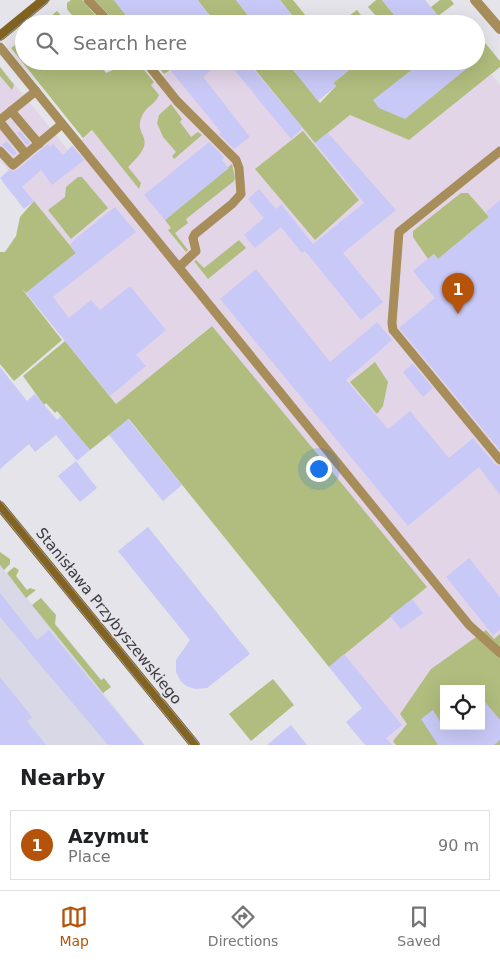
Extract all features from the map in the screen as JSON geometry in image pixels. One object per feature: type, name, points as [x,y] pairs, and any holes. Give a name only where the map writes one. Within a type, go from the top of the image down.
[{"type":"street","points":[[26,15],[44,0]]},
{"type":"street","points":[[476,0],[500,29]]},
{"type":"street","points":[[0,36],[15,24]]},
{"type":"street","name":"Stanisława Przybyszewskiego","points":[[0,506],[195,745]]},
{"type":"lane","points":[[88,0],[102,15]]},
{"type":"lane","points":[[0,47],[15,65]]},
{"type":"lane","points":[[19,70],[469,625],[500,653]]},
{"type":"lane","points":[[152,70],[177,101],[225,147],[236,160],[239,168],[241,194],[232,204],[195,234],[196,252],[179,267]]},
{"type":"lane","points":[[26,154],[0,121],[36,91]]},
{"type":"lane","points":[[11,111],[39,144]]},
{"type":"lane","points":[[0,151],[13,165],[62,124]]},
{"type":"lane","points":[[500,152],[399,232],[392,323],[394,330],[500,460]]},
{"type":"shaded area","points":[[0,66],[68,150],[170,70],[254,70],[315,143],[350,115],[409,140],[491,74],[500,85],[500,745],[392,745],[329,667],[427,587],[211,326],[116,404],[26,293],[76,253],[0,160]]},
{"type":"shaded area","points":[[0,565],[103,693],[145,745],[0,745]]},
{"type":"green space","points":[[71,0],[82,0],[95,15],[72,15],[67,9],[67,3]]},
{"type":"green space","points":[[94,0],[114,0],[126,15],[109,15]]},
{"type":"green space","points":[[197,0],[236,0],[248,15],[210,15]]},
{"type":"green space","points":[[280,0],[293,0],[305,15],[292,15]]},
{"type":"green space","points":[[376,0],[382,0],[390,10],[398,14],[375,15],[368,7]]},
{"type":"green space","points":[[440,0],[451,0],[454,4],[439,15],[431,7]]},
{"type":"green space","points":[[357,10],[361,15],[350,15]]},
{"type":"green space","points":[[57,11],[60,15],[52,15]]},
{"type":"green space","points":[[485,43],[500,61],[500,67],[409,140],[350,115],[315,143],[255,70],[293,70],[320,103],[336,86],[333,83],[348,71],[485,70]]},
{"type":"green space","points":[[15,45],[15,53],[11,48]]},
{"type":"green space","points":[[0,67],[14,85],[12,90],[0,76]]},
{"type":"green space","points":[[29,70],[104,70],[106,73],[113,70],[144,70],[154,82],[151,85],[159,95],[156,101],[143,113],[140,129],[145,143],[138,157],[128,167],[141,183],[139,189],[92,130],[83,138]]},
{"type":"green space","points":[[161,70],[170,70],[164,74]]},
{"type":"green space","points":[[171,104],[182,119],[180,122],[191,137],[198,132],[202,135],[174,159],[172,156],[176,152],[163,137],[157,123],[159,115]]},
{"type":"green space","points":[[303,131],[359,200],[315,240],[255,169]]},
{"type":"green space","points":[[232,164],[234,181],[186,219],[188,223],[175,233],[188,250],[186,252],[168,230],[171,228],[165,220]]},
{"type":"green space","points":[[78,177],[82,177],[108,208],[71,239],[48,210],[65,197],[66,187]]},
{"type":"green space","points":[[461,193],[468,193],[489,217],[438,259],[434,254],[428,259],[413,237],[413,231]]},
{"type":"green space","points":[[34,201],[76,253],[26,293],[22,289],[62,340],[14,381],[0,364],[0,252],[5,252],[16,236],[20,217]]},
{"type":"green space","points":[[239,240],[246,248],[208,279],[194,261],[196,260],[204,268]]},
{"type":"green space","points":[[212,326],[427,587],[329,667],[129,419],[90,450],[57,411],[55,413],[46,403],[44,405],[23,376],[65,341],[116,404]]},
{"type":"green space","points":[[375,362],[388,382],[383,406],[377,414],[350,382]]},
{"type":"green space","points":[[0,552],[10,559],[10,564],[4,570],[0,565]]},
{"type":"green space","points":[[14,567],[19,570],[16,576],[27,590],[30,588],[36,590],[26,598],[7,573]]},
{"type":"green space","points":[[41,598],[56,615],[55,624],[101,680],[104,678],[111,687],[103,693],[32,605]]},
{"type":"green space","points":[[486,630],[494,639],[500,634],[500,745],[396,745],[393,741],[407,724],[400,714],[431,669]]},
{"type":"green space","points":[[273,679],[294,705],[251,741],[229,714]]},
{"type":"building","points":[[114,0],[198,0],[209,15],[126,15]]},
{"type":"building","points":[[236,0],[280,0],[292,15],[248,15]]},
{"type":"building","points":[[382,0],[425,0],[438,15],[394,15]]},
{"type":"building","points":[[170,70],[211,70],[203,77],[250,137],[234,149],[219,134],[221,132]]},
{"type":"building","points":[[234,70],[255,70],[303,128],[291,139]]},
{"type":"building","points":[[293,70],[347,70],[333,83],[336,86],[318,101]]},
{"type":"building","points":[[411,70],[465,70],[405,119],[379,108],[373,100]]},
{"type":"building","points":[[20,131],[30,143],[27,145],[17,133]]},
{"type":"building","points":[[328,133],[396,210],[343,253],[383,302],[361,320],[305,251],[302,253],[281,227],[255,248],[244,235],[264,218],[248,199],[259,189],[276,209],[281,204],[313,244],[364,203],[315,143]]},
{"type":"building","points":[[7,141],[17,153],[14,156],[2,145]]},
{"type":"building","points":[[209,142],[224,157],[222,160],[229,168],[165,220],[144,195]]},
{"type":"building","points":[[48,144],[50,147],[53,144],[63,155],[72,146],[84,160],[52,185],[41,170],[22,187],[34,201],[24,209],[0,178],[9,170],[7,168],[12,171],[17,170]]},
{"type":"building","points":[[500,200],[500,450],[399,328],[435,298],[413,271],[434,254],[438,259],[489,217],[486,212]]},
{"type":"building","points":[[115,207],[136,232],[53,297],[69,318],[91,300],[100,310],[130,286],[166,330],[136,355],[146,366],[110,396],[26,293],[76,253],[70,245],[75,239]]},
{"type":"building","points":[[256,269],[330,362],[377,322],[392,340],[346,380],[388,429],[410,411],[449,458],[473,438],[495,464],[500,466],[500,495],[479,467],[408,526],[220,299]]},
{"type":"building","points":[[413,364],[433,388],[423,397],[403,372]]},
{"type":"building","points":[[0,367],[27,401],[35,394],[57,420],[61,416],[90,450],[77,461],[56,435],[35,452],[29,444],[0,469]]},
{"type":"building","points":[[128,419],[182,485],[163,501],[109,435]]},
{"type":"building","points":[[76,461],[97,488],[80,502],[58,476]]},
{"type":"building","points":[[148,527],[250,654],[207,688],[195,689],[186,686],[180,680],[176,672],[176,660],[190,640],[118,551]]},
{"type":"building","points":[[469,558],[500,597],[500,629],[493,635],[446,577]]},
{"type":"building","points":[[0,593],[37,640],[49,630],[144,745],[108,745],[0,617]]},
{"type":"building","points":[[412,599],[423,613],[401,629],[390,616]]},
{"type":"building","points":[[344,654],[402,725],[386,738],[392,745],[365,745],[346,722],[362,708],[329,667]]},
{"type":"building","points":[[0,677],[32,717],[27,721],[46,745],[0,745]]},
{"type":"building","points":[[485,702],[500,720],[500,740],[494,745],[438,745],[421,719],[433,710],[440,721],[440,730],[485,730]]},
{"type":"building","points":[[291,725],[307,745],[267,745]]},
{"type":"tram line","points":[[32,15],[50,0]]},
{"type":"tram line","points":[[0,41],[15,29]]},
{"type":"tram line","points":[[0,500],[200,745]]},
{"type":"tram line","points":[[0,512],[190,745]]},
{"type":"place","name":"Azymut","points":[[458,314]]}]
